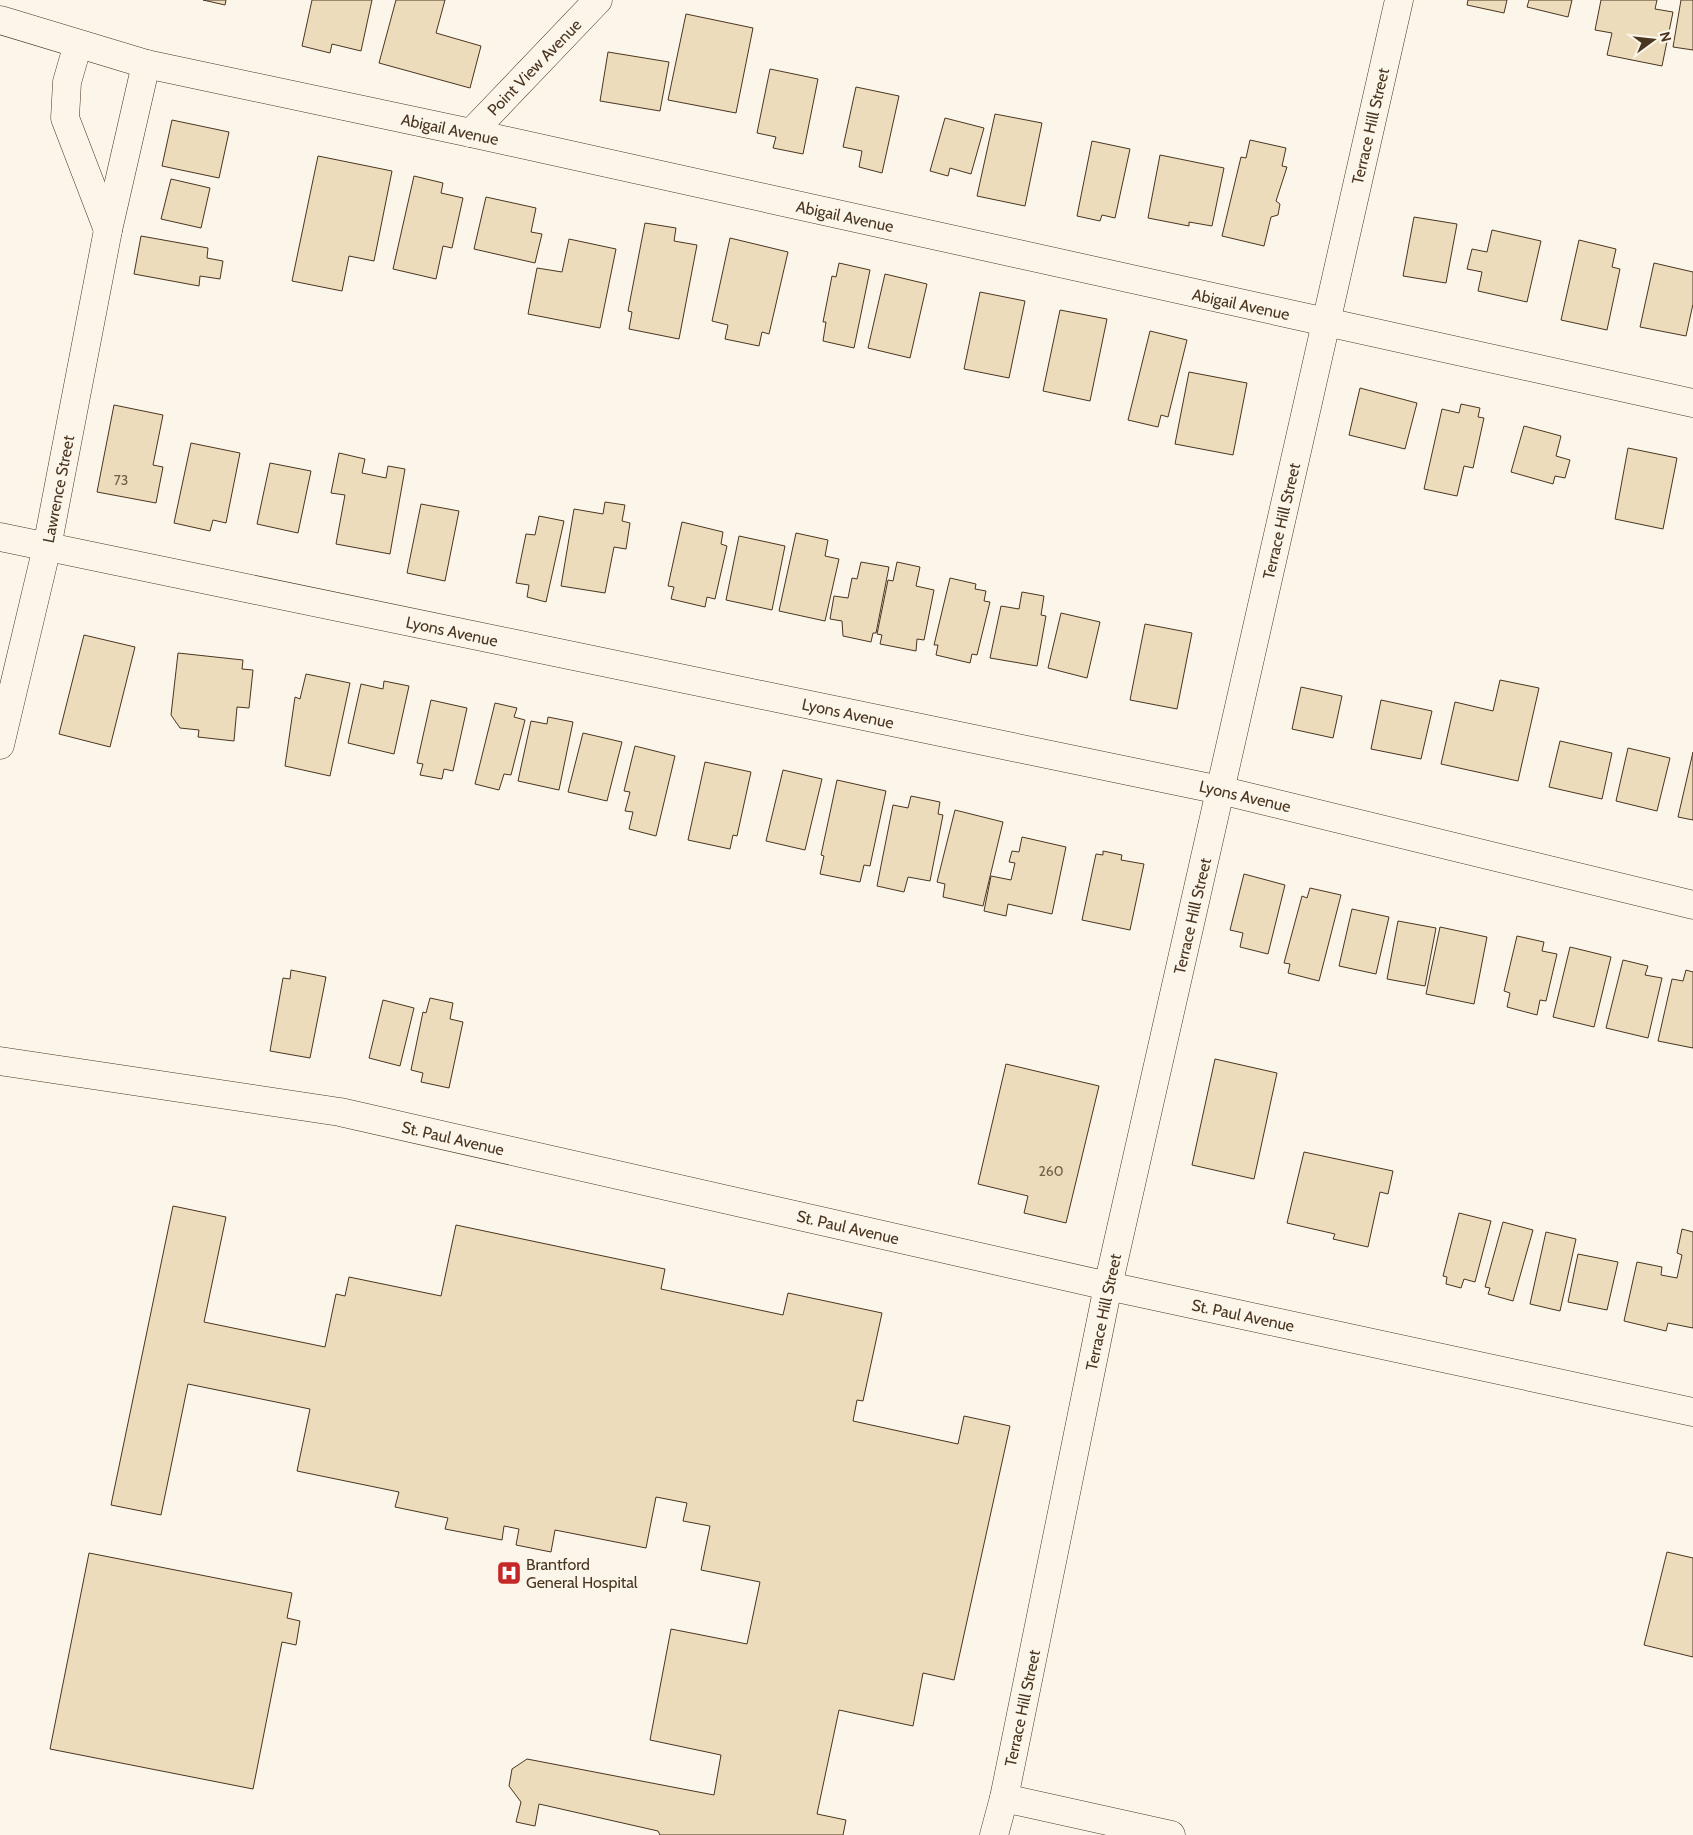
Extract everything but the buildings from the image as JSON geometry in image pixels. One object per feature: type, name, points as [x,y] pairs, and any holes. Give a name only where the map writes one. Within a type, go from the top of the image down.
[{"type":"street","name":"Point View Avenue","points":[[471,134],[598,0]]},
{"type":"street","name":"Terrace Hill Street","points":[[994,1835],[1004,1798],[1108,1286],[1399,0]]},
{"type":"street","name":"Abigail Avenue","points":[[0,20],[146,64],[1693,403]]},
{"type":"street","points":[[78,44],[67,82],[65,118],[108,230]]},
{"type":"street","name":"Lawrence Street","points":[[0,745],[47,547],[108,230],[146,64]]},
{"type":"street","name":"Lyons Avenue","points":[[0,537],[1220,790],[1693,905]]},
{"type":"street","name":"St. Paul Avenue","points":[[0,1061],[340,1112],[1108,1286],[1693,1412]]},
{"type":"street","points":[[1004,1798],[1171,1835]]},
{"type":"place","name":"Brantford General Hospital","points":[[509,1573]]}]
